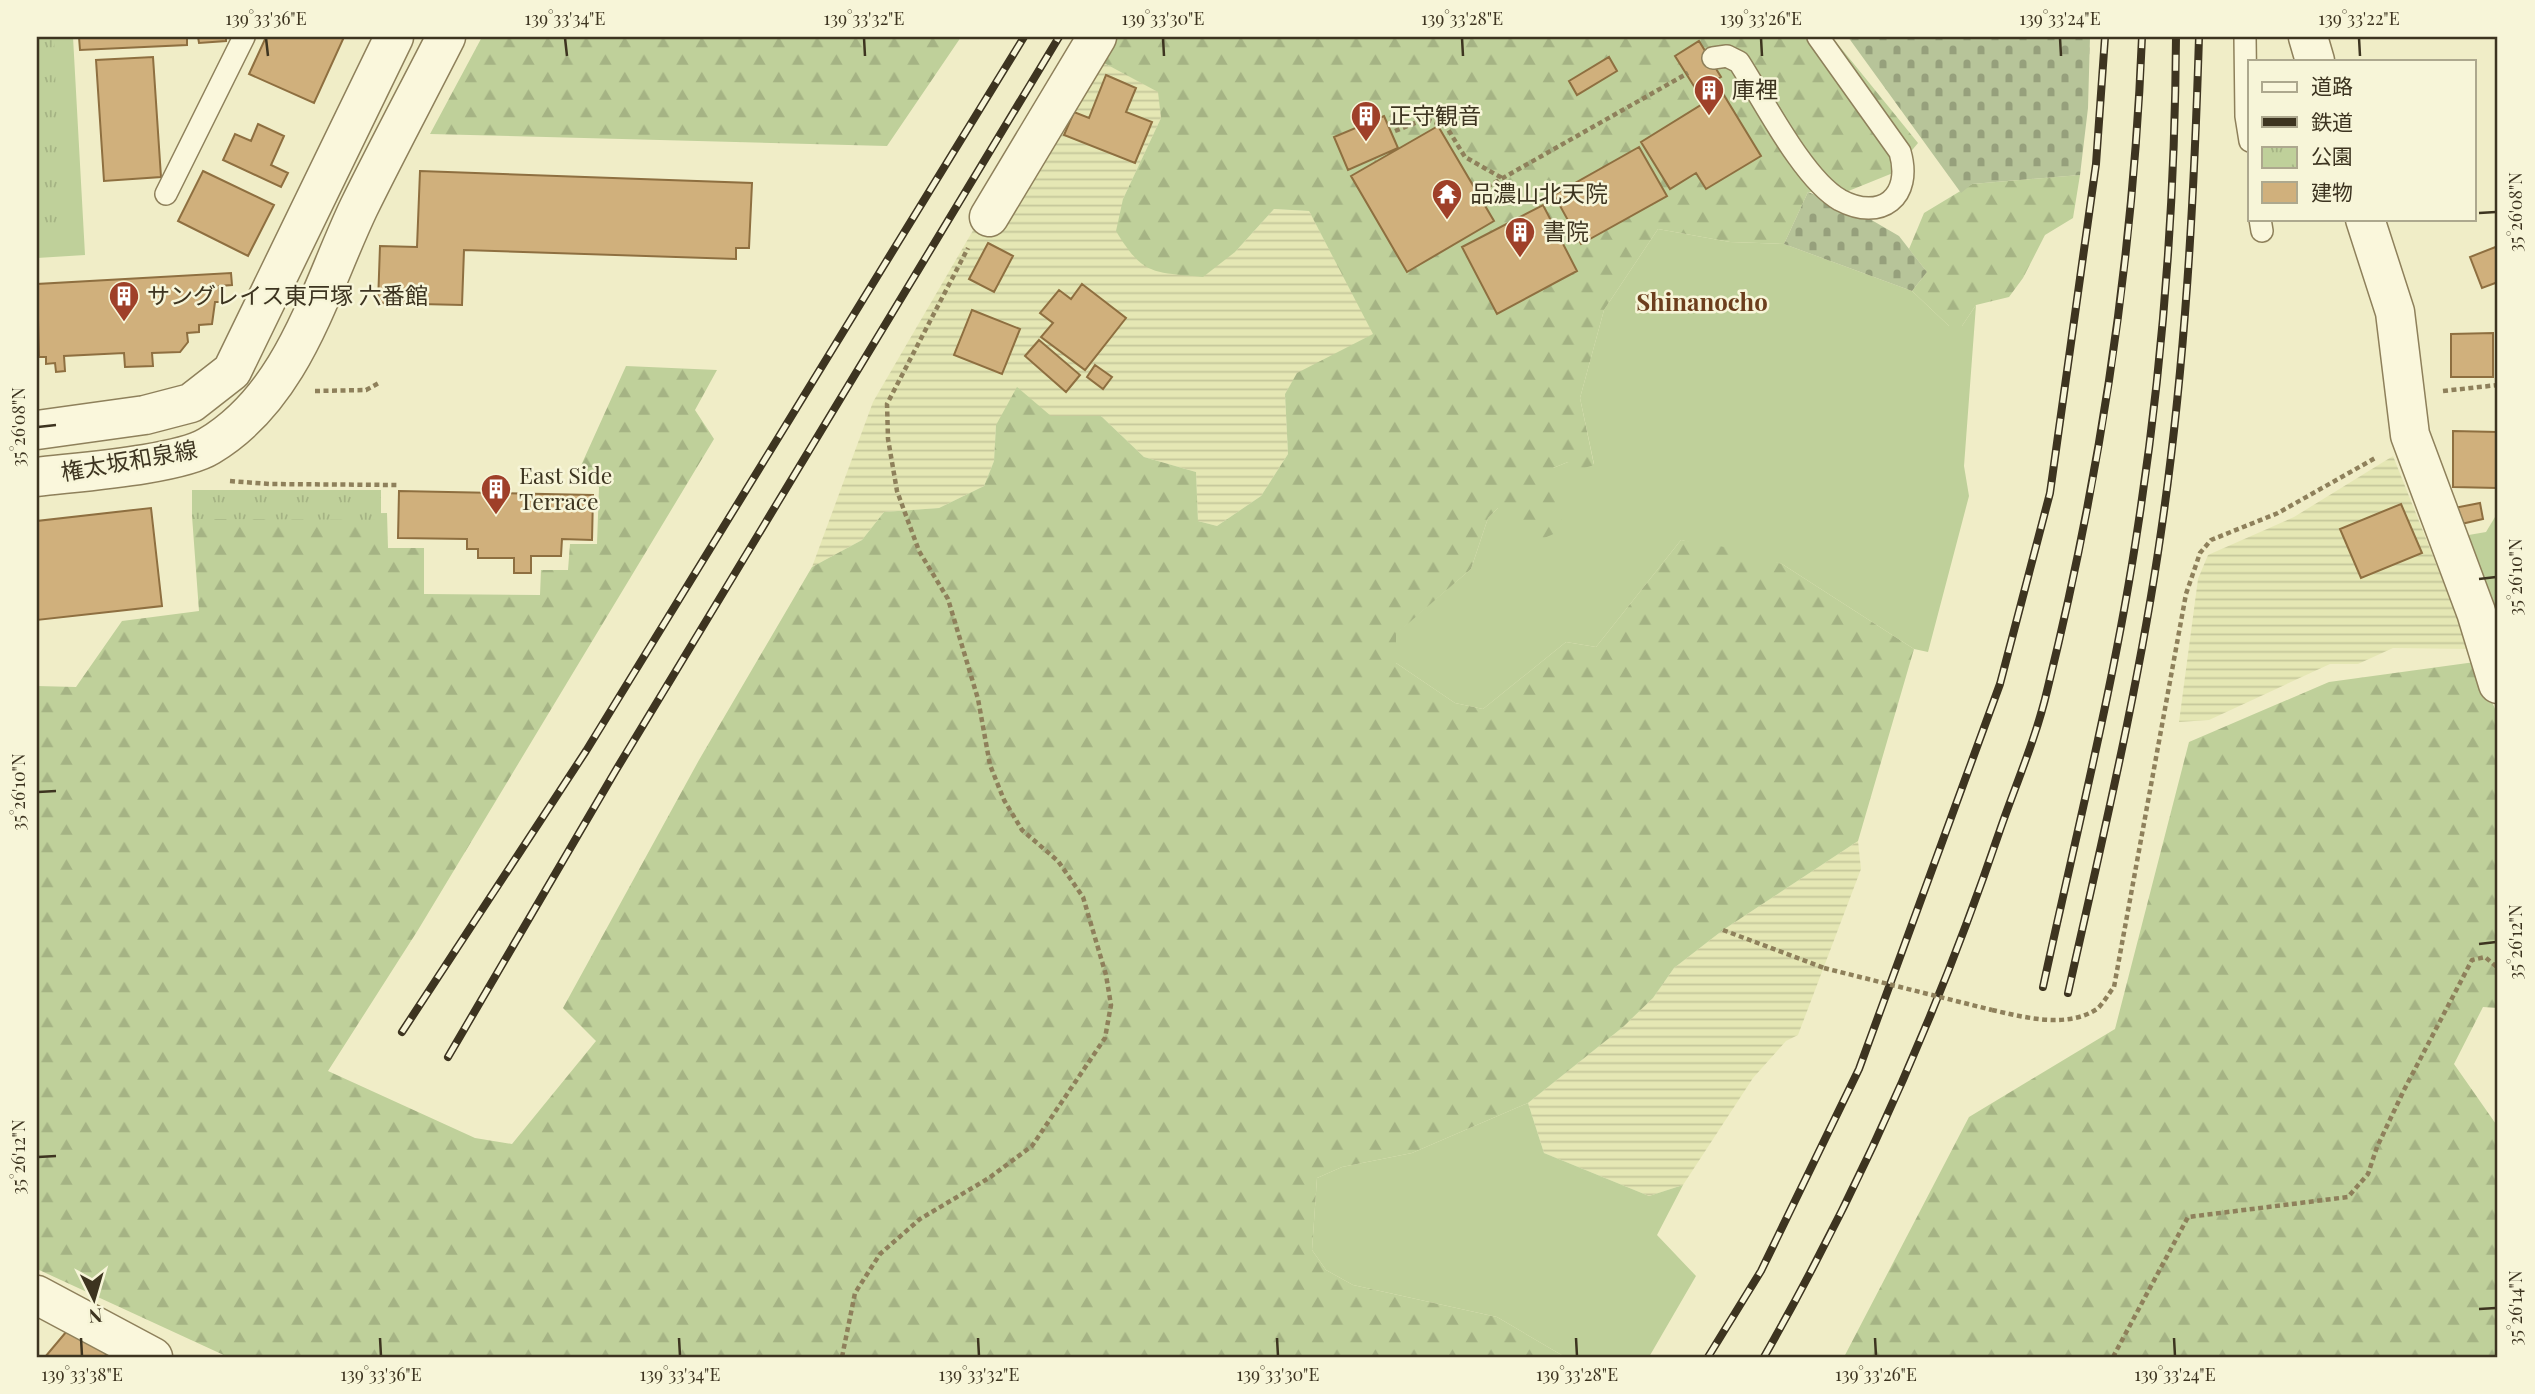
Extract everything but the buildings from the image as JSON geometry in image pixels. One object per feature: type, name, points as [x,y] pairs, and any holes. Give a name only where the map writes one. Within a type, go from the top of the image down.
[{"type":"street","name":"権太坂和泉線","points":[[37,430],[145,415],[191,403],[232,371],[394,37]]},
{"type":"street","name":"権太坂和泉線","points":[[37,477],[164,459],[208,447],[251,412],[278,382],[359,208],[446,37]]},
{"type":"street","points":[[989,217],[1097,37]]},
{"type":"street","points":[[2308,37],[2315,60]]},
{"type":"street","points":[[2365,220],[2395,312],[2410,435],[2476,612],[2498,684]]},
{"type":"street","points":[[37,1295],[153,1357]]},
{"type":"lane","points":[[166,194],[244,37]]},
{"type":"lane","points":[[1713,58],[1727,57],[1739,62],[1817,183],[1840,200],[1861,208],[1878,207],[1894,199],[1903,186],[1905,170],[1900,152],[1818,37]]},
{"type":"lane","points":[[2245,37],[2248,128]]},
{"type":"path","points":[[1487,187],[1653,94]]},
{"type":"path","points":[[1424,105],[1425,119]]},
{"type":"path","points":[[1395,131],[1425,119],[1446,126],[1465,157],[1503,178]]},
{"type":"path","points":[[842,1357],[855,1293],[880,1254],[920,1219],[989,1178],[1032,1146],[1102,1044],[1111,1005],[1106,975],[1083,897],[1058,861],[1022,830],[1004,800],[990,765],[978,699],[948,599],[919,551],[897,491],[888,439],[887,404],[981,224],[989,217]]},
{"type":"path","points":[[302,391],[366,390],[379,383]]},
{"type":"path","points":[[2405,395],[2498,385]]},
{"type":"path","points":[[1723,930],[1824,968],[2040,1021],[2071,1017],[2097,1008],[2114,986],[2186,594],[2200,553],[2211,540],[2278,513],[2370,462],[2410,435]]},
{"type":"path","points":[[219,480],[286,487],[365,488],[397,485]]},
{"type":"path","points":[[2113,1357],[2188,1217],[2348,1197],[2368,1174],[2377,1147],[2404,1090],[2472,960],[2485,957],[2498,968]]},
{"type":"green space","points":[[37,37],[73,37],[85,255],[37,258]]},
{"type":"green space","points":[[37,37],[54,37],[61,248],[37,248]]},
{"type":"green space","points":[[482,37],[961,37],[887,146],[430,134]]},
{"type":"green space","points":[[1118,37],[1832,37],[1918,143],[1893,173],[1846,192],[1808,192],[1784,244],[1730,242],[1658,229],[1604,310],[1580,398],[1594,465],[1578,470],[1568,462],[1553,468],[1563,530],[1530,544],[1498,508],[1488,518],[1471,569],[1396,634],[1396,663],[1455,703],[1483,709],[1566,642],[1596,647],[1681,540],[1731,548],[1782,564],[1914,649],[1858,841],[1723,930],[1674,968],[1653,998],[1623,1027],[1528,1103],[1412,1153],[1342,1167],[1317,1178],[1312,1250],[1326,1270],[1353,1285],[1497,1317],[1565,1357],[228,1357],[37,1269],[37,686],[76,687],[122,621],[199,611],[192,516],[387,513],[388,548],[424,548],[424,594],[540,595],[541,570],[568,570],[570,544],[597,544],[599,487],[582,481],[579,470],[626,366],[717,370],[695,410],[714,439],[418,930],[328,1071],[475,1138],[512,1144],[596,1041],[563,1008],[699,760],[812,567],[862,540],[884,512],[939,508],[984,486],[994,461],[996,425],[1017,387],[1051,416],[1101,416],[1144,457],[1196,472],[1198,521],[1217,526],[1261,496],[1288,454],[1285,394],[1297,373],[1373,334],[1309,211],[1274,209],[1235,252],[1203,277],[1151,269],[1142,264],[1125,246],[1116,231],[1123,199],[1161,118],[1158,92],[1102,62]]},
{"type":"green space","points":[[1848,37],[2090,37],[2088,108],[2080,175],[1972,184],[1961,193]]},
{"type":"green space","points":[[1102,62],[1159,92],[1161,118],[1123,199],[1235,252],[1274,209],[1309,211],[1374,334],[1297,374],[1285,394],[1288,454],[1261,496],[1217,526],[1198,521],[1196,472],[1144,457],[1101,416],[1051,416],[996,425],[994,461],[984,486],[939,508],[884,512],[862,540],[812,567],[873,402],[989,203]]},
{"type":"green space","points":[[2080,175],[2073,218],[2045,235],[2023,278],[2009,297],[1976,305],[1962,326],[1949,326],[1912,291],[1927,272],[1909,249],[1924,213],[1972,184]]},
{"type":"green space","points":[[1808,192],[1863,215],[1899,236],[1927,272],[1912,291],[1784,244]]},
{"type":"green space","points":[[1658,229],[1730,242],[1784,244],[1912,291],[1949,326],[1962,326],[1976,305],[1964,466],[1969,496],[1928,652],[1914,649],[1782,564],[1681,540],[1596,647],[1566,642],[1483,709],[1455,703],[1396,663],[1395,634],[1471,569],[1488,518],[1498,508],[1553,468],[1568,462],[1594,464],[1580,398],[1604,310]]},
{"type":"green space","points":[[2393,456],[2470,649],[2393,648],[2358,664],[2330,664],[2209,720],[2179,722],[2198,579],[2208,555],[2294,517]]},
{"type":"green space","points":[[192,490],[381,490],[381,520],[192,519]]},
{"type":"green space","points":[[2498,512],[2498,635],[2457,537],[2486,532]]},
{"type":"green space","points":[[2475,662],[2498,716],[2498,1008],[2483,1007],[2454,1064],[2498,1127],[2498,1357],[1844,1357],[1969,1117],[2115,1029],[2189,742],[2329,682]]},
{"type":"green space","points":[[1858,841],[1861,869],[1798,1035],[1786,1041],[1753,1078],[1683,1185],[1649,1196],[1544,1153],[1528,1103],[1623,1027],[1653,998],[1674,968],[1723,930]]},
{"type":"green space","points":[[1528,1103],[1544,1153],[1649,1196],[1683,1185],[1657,1235],[1696,1276],[1649,1357],[1565,1357],[1497,1317],[1353,1285],[1326,1270],[1312,1250],[1317,1178],[1342,1167],[1412,1153]]},
{"type":"railway","points":[[402,1032],[586,751],[1024,37]]},
{"type":"railway","points":[[448,1057],[616,770],[1059,37]]},
{"type":"railway","points":[[1708,1357],[1761,1271],[1859,1069],[2000,684],[2050,493],[2096,164],[2105,37]]},
{"type":"railway","points":[[1764,1357],[1864,1165],[1923,1033],[2032,744],[2083,528],[2111,366],[2131,203],[2142,37]]},
{"type":"railway","points":[[2043,987],[2118,642],[2147,465],[2166,282],[2176,37]]},
{"type":"railway","points":[[2068,993],[2131,706],[2161,532],[2187,285],[2199,37]]},
{"type":"place","name":"庫裡","points":[[1709,117]]},
{"type":"place","name":"正守観音","points":[[1366,143]]},
{"type":"place","name":"品濃山北天院","points":[[1447,221]]},
{"type":"place","name":"書院","points":[[1520,259]]},
{"type":"place","name":"サングレイス東戸塚 六番館","points":[[124,323]]},
{"type":"place","name":"East Side Terrace","points":[[496,516]]},
{"type":"district","name":"Shinanocho","points":[[1702,303]]}]
